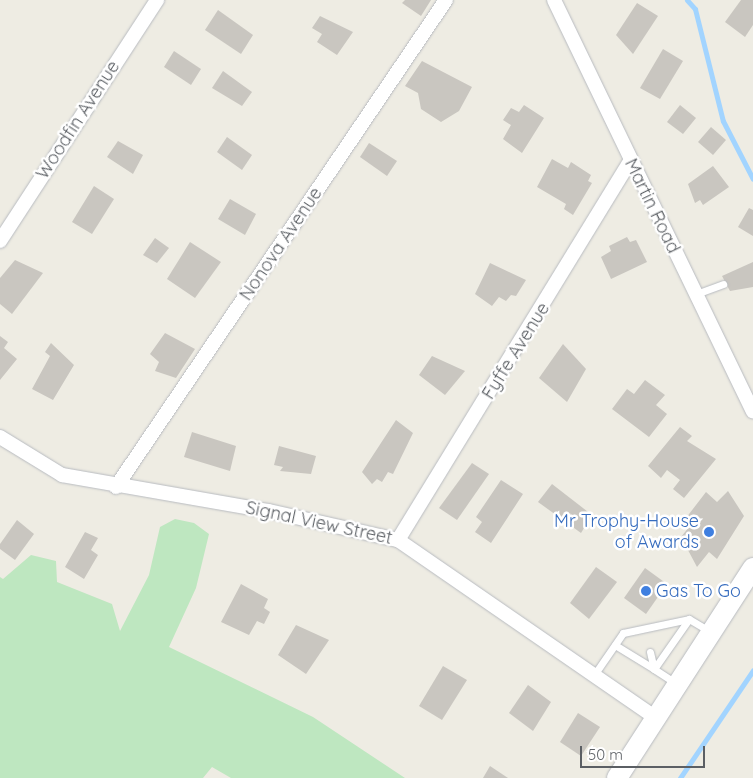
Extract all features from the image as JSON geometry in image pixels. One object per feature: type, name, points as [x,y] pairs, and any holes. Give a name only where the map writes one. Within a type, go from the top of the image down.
[{"type":"main road","points":[[617,778],[753,568]]},
{"type":"street","name":"Woodfin Avenue","points":[[0,241],[157,0]]},
{"type":"street","name":"Nonova Avenue","points":[[116,488],[446,0]]},
{"type":"street","name":"Martin Road","points":[[554,0],[630,161],[753,411]]},
{"type":"street","name":"Fyffe Avenue","points":[[398,540],[630,161]]},
{"type":"street","name":"Signal View Street","points":[[0,437],[62,475],[116,488],[269,511],[398,540],[656,718]]},
{"type":"lane","points":[[695,294],[723,284]]},
{"type":"lane","points":[[594,675],[623,633],[645,631],[689,619],[712,632]]},
{"type":"lane","points":[[654,669],[689,619]]},
{"type":"lane","points":[[615,645],[678,685]]},
{"type":"lane","points":[[650,652],[654,669]]},
{"type":"green space","points":[[175,519],[194,523],[209,534],[196,588],[169,647],[313,717],[405,778],[231,778],[212,767],[203,778],[0,778],[0,577],[3,579],[31,555],[56,561],[57,582],[112,604],[120,631],[149,575],[160,527]]},
{"type":"building","points":[[405,0],[431,0],[421,16],[402,3]]},
{"type":"building","points":[[741,0],[753,0],[753,25],[745,37],[725,22]]},
{"type":"building","points":[[637,3],[658,16],[633,54],[616,35]]},
{"type":"building","points":[[218,10],[253,35],[241,54],[205,30]]},
{"type":"building","points":[[320,16],[353,32],[337,55],[317,42],[322,34],[312,28]]},
{"type":"building","points":[[663,49],[683,61],[660,99],[640,88]]},
{"type":"building","points":[[174,51],[201,69],[191,85],[164,67]]},
{"type":"building","points":[[422,61],[472,87],[459,111],[441,122],[421,109],[418,93],[405,86]]},
{"type":"building","points":[[223,71],[252,92],[242,106],[212,88]]},
{"type":"building","points":[[524,105],[544,118],[522,153],[503,139],[511,125],[503,120],[511,108],[519,112]]},
{"type":"building","points":[[680,105],[696,118],[683,134],[667,122]]},
{"type":"building","points":[[711,127],[726,140],[713,155],[698,142]]},
{"type":"building","points":[[227,137],[252,155],[242,170],[217,152]]},
{"type":"building","points":[[118,141],[143,155],[133,174],[107,157]]},
{"type":"building","points":[[369,143],[397,161],[387,176],[360,157]]},
{"type":"building","points":[[552,159],[568,168],[571,162],[591,175],[588,181],[592,183],[573,215],[564,209],[566,204],[537,187]]},
{"type":"building","points":[[713,166],[729,187],[703,205],[700,200],[695,203],[688,184]]},
{"type":"building","points":[[94,186],[114,199],[92,234],[72,222]]},
{"type":"building","points":[[230,199],[256,214],[245,235],[218,219]]},
{"type":"building","points":[[749,208],[753,210],[753,236],[738,227]]},
{"type":"building","points":[[627,237],[630,242],[636,240],[647,262],[611,279],[601,257],[611,251],[609,246]]},
{"type":"building","points":[[155,238],[169,248],[157,263],[143,255]]},
{"type":"building","points":[[190,242],[221,262],[195,298],[167,279]]},
{"type":"building","points":[[15,260],[43,273],[12,314],[0,304],[0,278]]},
{"type":"building","points":[[753,262],[753,287],[730,291],[722,276]]},
{"type":"building","points":[[490,263],[526,280],[516,296],[511,295],[506,301],[499,297],[492,306],[475,294]]},
{"type":"building","points":[[165,333],[195,349],[176,378],[155,371],[159,362],[150,354]]},
{"type":"building","points":[[0,336],[8,342],[4,348],[17,359],[0,380]]},
{"type":"building","points":[[51,343],[74,365],[53,400],[32,389],[50,356],[45,352]]},
{"type":"building","points":[[563,344],[586,369],[567,402],[539,378]]},
{"type":"building","points":[[432,356],[465,371],[445,395],[419,375]]},
{"type":"building","points":[[645,380],[665,395],[656,405],[667,414],[649,437],[612,409],[627,389],[634,394]]},
{"type":"building","points":[[396,420],[413,433],[393,474],[388,472],[382,482],[377,479],[372,484],[362,472]]},
{"type":"building","points":[[680,427],[692,436],[687,441],[716,459],[684,498],[673,489],[680,480],[667,470],[661,478],[648,466]]},
{"type":"building","points":[[192,432],[236,446],[230,471],[184,457]]},
{"type":"building","points":[[279,446],[316,456],[311,474],[280,471],[283,467],[274,465]]},
{"type":"building","points":[[472,463],[489,474],[457,520],[439,508]]},
{"type":"building","points":[[501,480],[523,494],[491,543],[475,532],[482,522],[476,517]]},
{"type":"building","points":[[552,484],[592,515],[581,533],[538,502]]},
{"type":"building","name":"Mr Trophy-House of Awards","points":[[728,491],[744,516],[717,559],[709,552],[697,567],[681,537],[689,527],[686,518],[706,492],[717,502]]},
{"type":"building","points":[[17,520],[34,534],[15,560],[0,549],[0,544]]},
{"type":"building","points":[[85,532],[98,538],[91,550],[98,555],[84,579],[65,567]]},
{"type":"building","points":[[596,567],[617,582],[589,619],[570,603]]},
{"type":"building","name":"Gas To Go","points":[[645,568],[667,584],[646,614],[624,598]]},
{"type":"building","points":[[241,584],[268,599],[264,608],[270,612],[264,624],[257,621],[249,635],[221,622]]},
{"type":"building","points":[[296,625],[329,640],[306,674],[278,655]]},
{"type":"building","points":[[443,666],[467,680],[442,720],[419,706]]},
{"type":"building","points":[[528,685],[551,702],[533,731],[509,713]]},
{"type":"building","points":[[578,713],[600,727],[581,756],[560,742]]},
{"type":"building","points":[[490,766],[508,778],[483,778]]},
{"type":"waterway","points":[[687,0],[695,9],[723,121],[753,179]]},
{"type":"waterway","points":[[680,778],[753,670]]},
{"type":"place","name":"Mr Trophy-House of Awards","points":[[709,532]]},
{"type":"place","name":"Gas To Go","points":[[646,591]]}]
